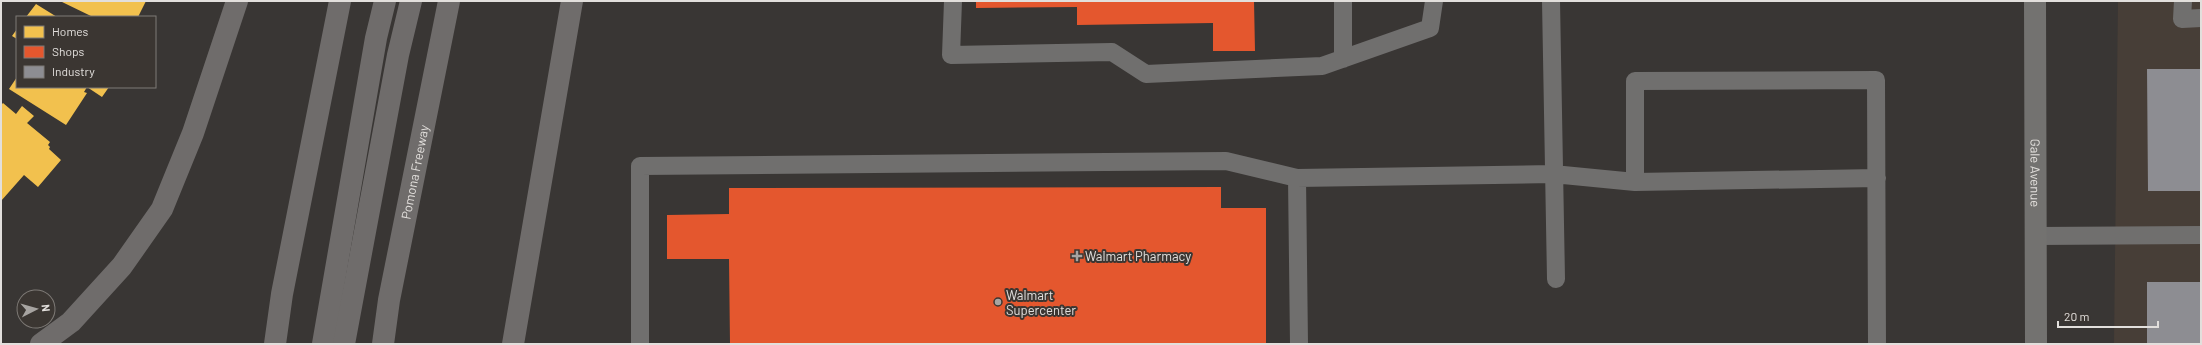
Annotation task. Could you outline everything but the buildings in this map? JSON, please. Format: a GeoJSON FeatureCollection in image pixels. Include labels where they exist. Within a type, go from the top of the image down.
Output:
{"type":"FeatureCollection","features":[{"type":"Feature","properties":{"kind":"highway"},"geometry":{"type":"LineString","coordinates":[[41,344],[71,322],[122,266],[162,209],[193,133],[237,1]]}},
{"type":"Feature","properties":{"kind":"highway"},"geometry":{"type":"LineString","coordinates":[[275,344],[282,294],[340,1]]}},
{"type":"Feature","properties":{"kind":"highway"},"geometry":{"type":"LineString","coordinates":[[323,344],[376,38],[385,1]]}},
{"type":"Feature","properties":{"kind":"highway"},"geometry":{"type":"LineString","coordinates":[[344,344],[398,55],[411,1]]}},
{"type":"Feature","properties":{"kind":"highway","name":"Pomona Freeway"},"geometry":{"type":"LineString","coordinates":[[383,344],[389,300],[449,1]]}},
{"type":"Feature","properties":{"kind":"highway"},"geometry":{"type":"LineString","coordinates":[[513,344],[572,1]]}},
{"type":"Feature","properties":{"kind":"main road","name":"Gale Avenue"},"geometry":{"type":"LineString","coordinates":[[2035,1],[2036,344]]}},
{"type":"Feature","properties":{"kind":"lane"},"geometry":{"type":"LineString","coordinates":[[953,1],[951,56],[1112,52],[1146,74],[1322,66],[1430,28],[1434,1]]}},
{"type":"Feature","properties":{"kind":"lane"},"geometry":{"type":"LineString","coordinates":[[1343,1],[1343,59]]}},
{"type":"Feature","properties":{"kind":"lane"},"geometry":{"type":"LineString","coordinates":[[1551,1],[1556,279]]}},
{"type":"Feature","properties":{"kind":"lane"},"geometry":{"type":"LineString","coordinates":[[2182,1],[2182,19],[2201,18]]}},
{"type":"Feature","properties":{"kind":"lane"},"geometry":{"type":"LineString","coordinates":[[1635,182],[1635,81],[1876,80],[1877,344]]}},
{"type":"Feature","properties":{"kind":"lane"},"geometry":{"type":"LineString","coordinates":[[640,344],[640,166],[1226,161],[1296,178],[1553,174],[1635,182],[1876,178]]}},
{"type":"Feature","properties":{"kind":"lane"},"geometry":{"type":"LineString","coordinates":[[1296,178],[1299,344]]}},
{"type":"Feature","properties":{"kind":"lane"},"geometry":{"type":"LineString","coordinates":[[2036,236],[2201,235]]}},
{"type":"Feature","properties":{"kind":"shaded area"},"geometry":{"type":"Polygon","coordinates":[[[2118,1],[2201,1],[2201,344],[2114,344],[2118,1]]]}},
{"type":"Feature","properties":{"kind":"place","name":"Walmart Pharmacy"},"geometry":{"type":"Point","coordinates":[1077,256]}},
{"type":"Feature","properties":{"kind":"place","name":"Walmart Supercenter"},"geometry":{"type":"Point","coordinates":[998,302]}}]}
